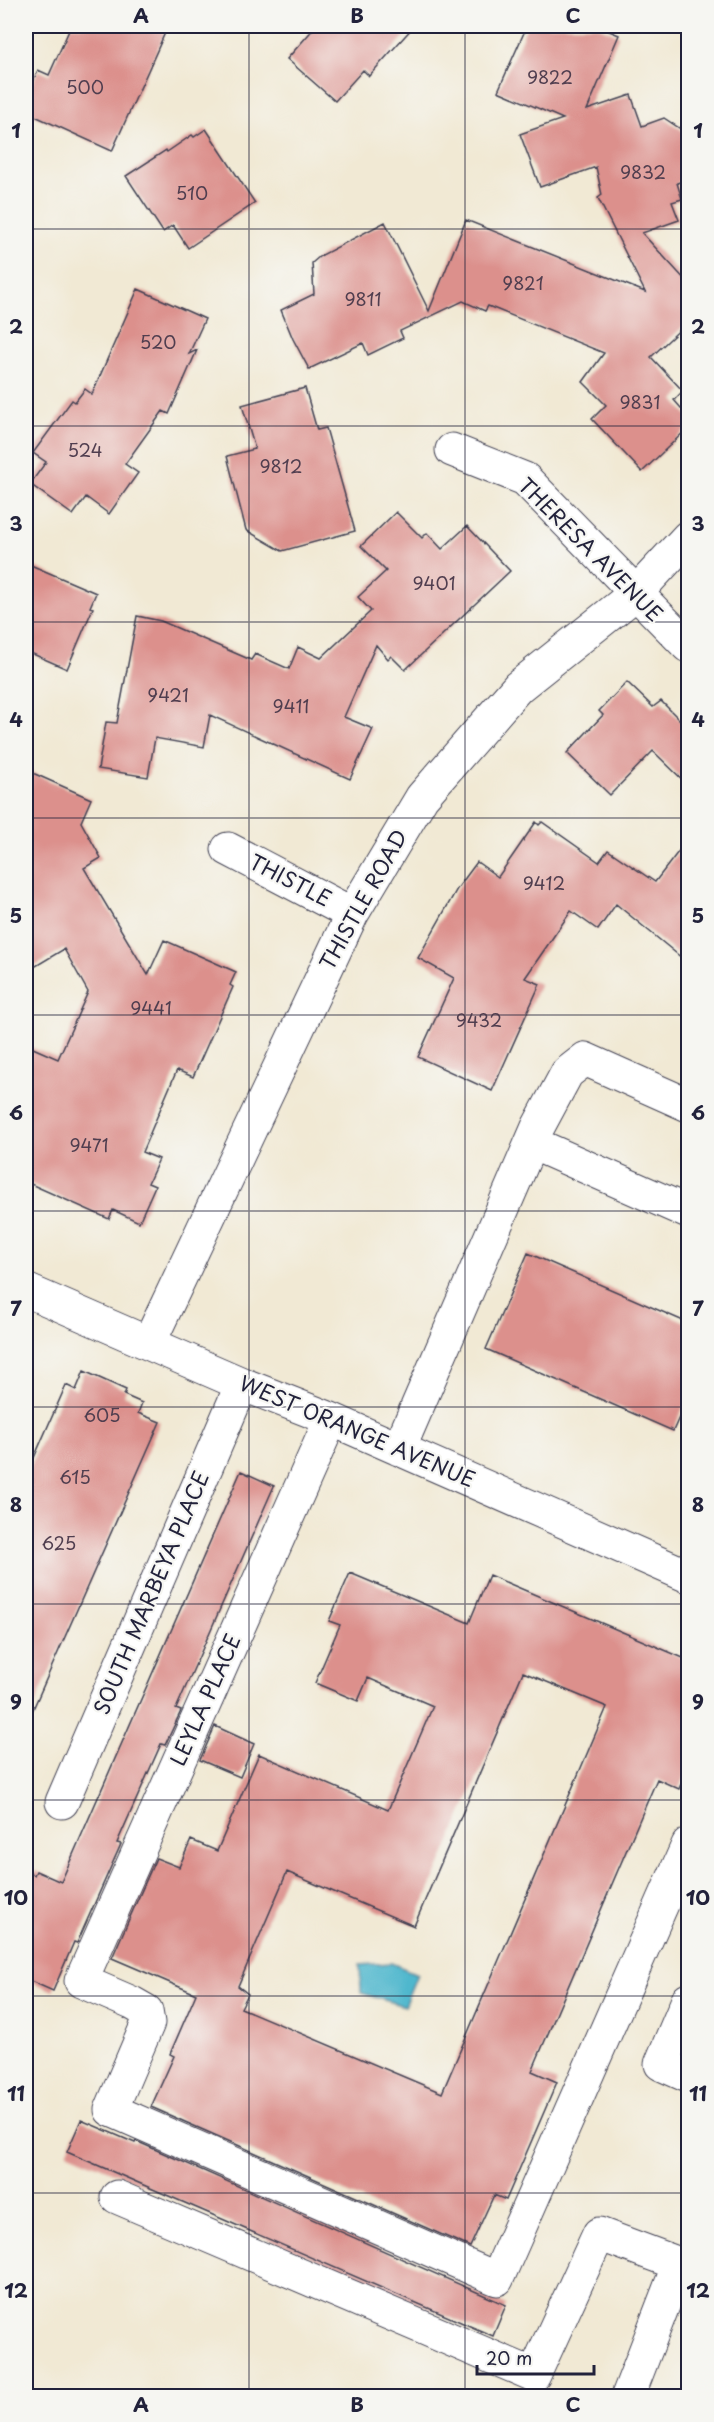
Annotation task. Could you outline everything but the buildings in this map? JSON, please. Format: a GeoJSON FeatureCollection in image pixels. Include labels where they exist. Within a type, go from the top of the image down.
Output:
{"type":"FeatureCollection","features":[{"type":"Feature","properties":{"kind":"street","name":"THERESA AVENUE"},"geometry":{"type":"LineString","coordinates":[[452,450],[525,479],[688,646]]}},
{"type":"Feature","properties":{"kind":"street","name":"THISTLE ROAD"},"geometry":{"type":"LineString","coordinates":[[149,1343],[352,914],[422,796],[518,687],[635,594],[688,537]]}},
{"type":"Feature","properties":{"kind":"street","name":"THISTLE"},"geometry":{"type":"LineString","coordinates":[[228,849],[352,914]]}},
{"type":"Feature","properties":{"kind":"street"},"geometry":{"type":"LineString","coordinates":[[399,1449],[532,1143],[567,1073],[585,1059],[688,1105]]}},
{"type":"Feature","properties":{"kind":"street"},"geometry":{"type":"LineString","coordinates":[[532,1143],[688,1212]]}},
{"type":"Feature","properties":{"kind":"street","name":"WEST ORANGE AVENUE"},"geometry":{"type":"LineString","coordinates":[[26,1290],[242,1384],[331,1419],[688,1576]]}},
{"type":"Feature","properties":{"kind":"street","name":"SOUTH MARBEYA PLACE"},"geometry":{"type":"LineString","coordinates":[[62,1802],[242,1384]]}},
{"type":"Feature","properties":{"kind":"street","name":"LEYLA PLACE"},"geometry":{"type":"LineString","coordinates":[[331,1419],[81,1981],[132,2002],[146,2011],[148,2023],[111,2110],[497,2279],[688,1845]]}},
{"type":"Feature","properties":{"kind":"street"},"geometry":{"type":"LineString","coordinates":[[688,2000],[662,2064],[688,2076]]}},
{"type":"Feature","properties":{"kind":"street"},"geometry":{"type":"LineString","coordinates":[[117,2197],[534,2375],[598,2235],[679,2264],[628,2397]]}},
{"type":"Feature","properties":{"kind":"water"},"geometry":{"type":"Polygon","coordinates":[[[391,1963],[417,1974],[404,2006],[361,1993],[360,1965],[391,1963]]]}}]}
